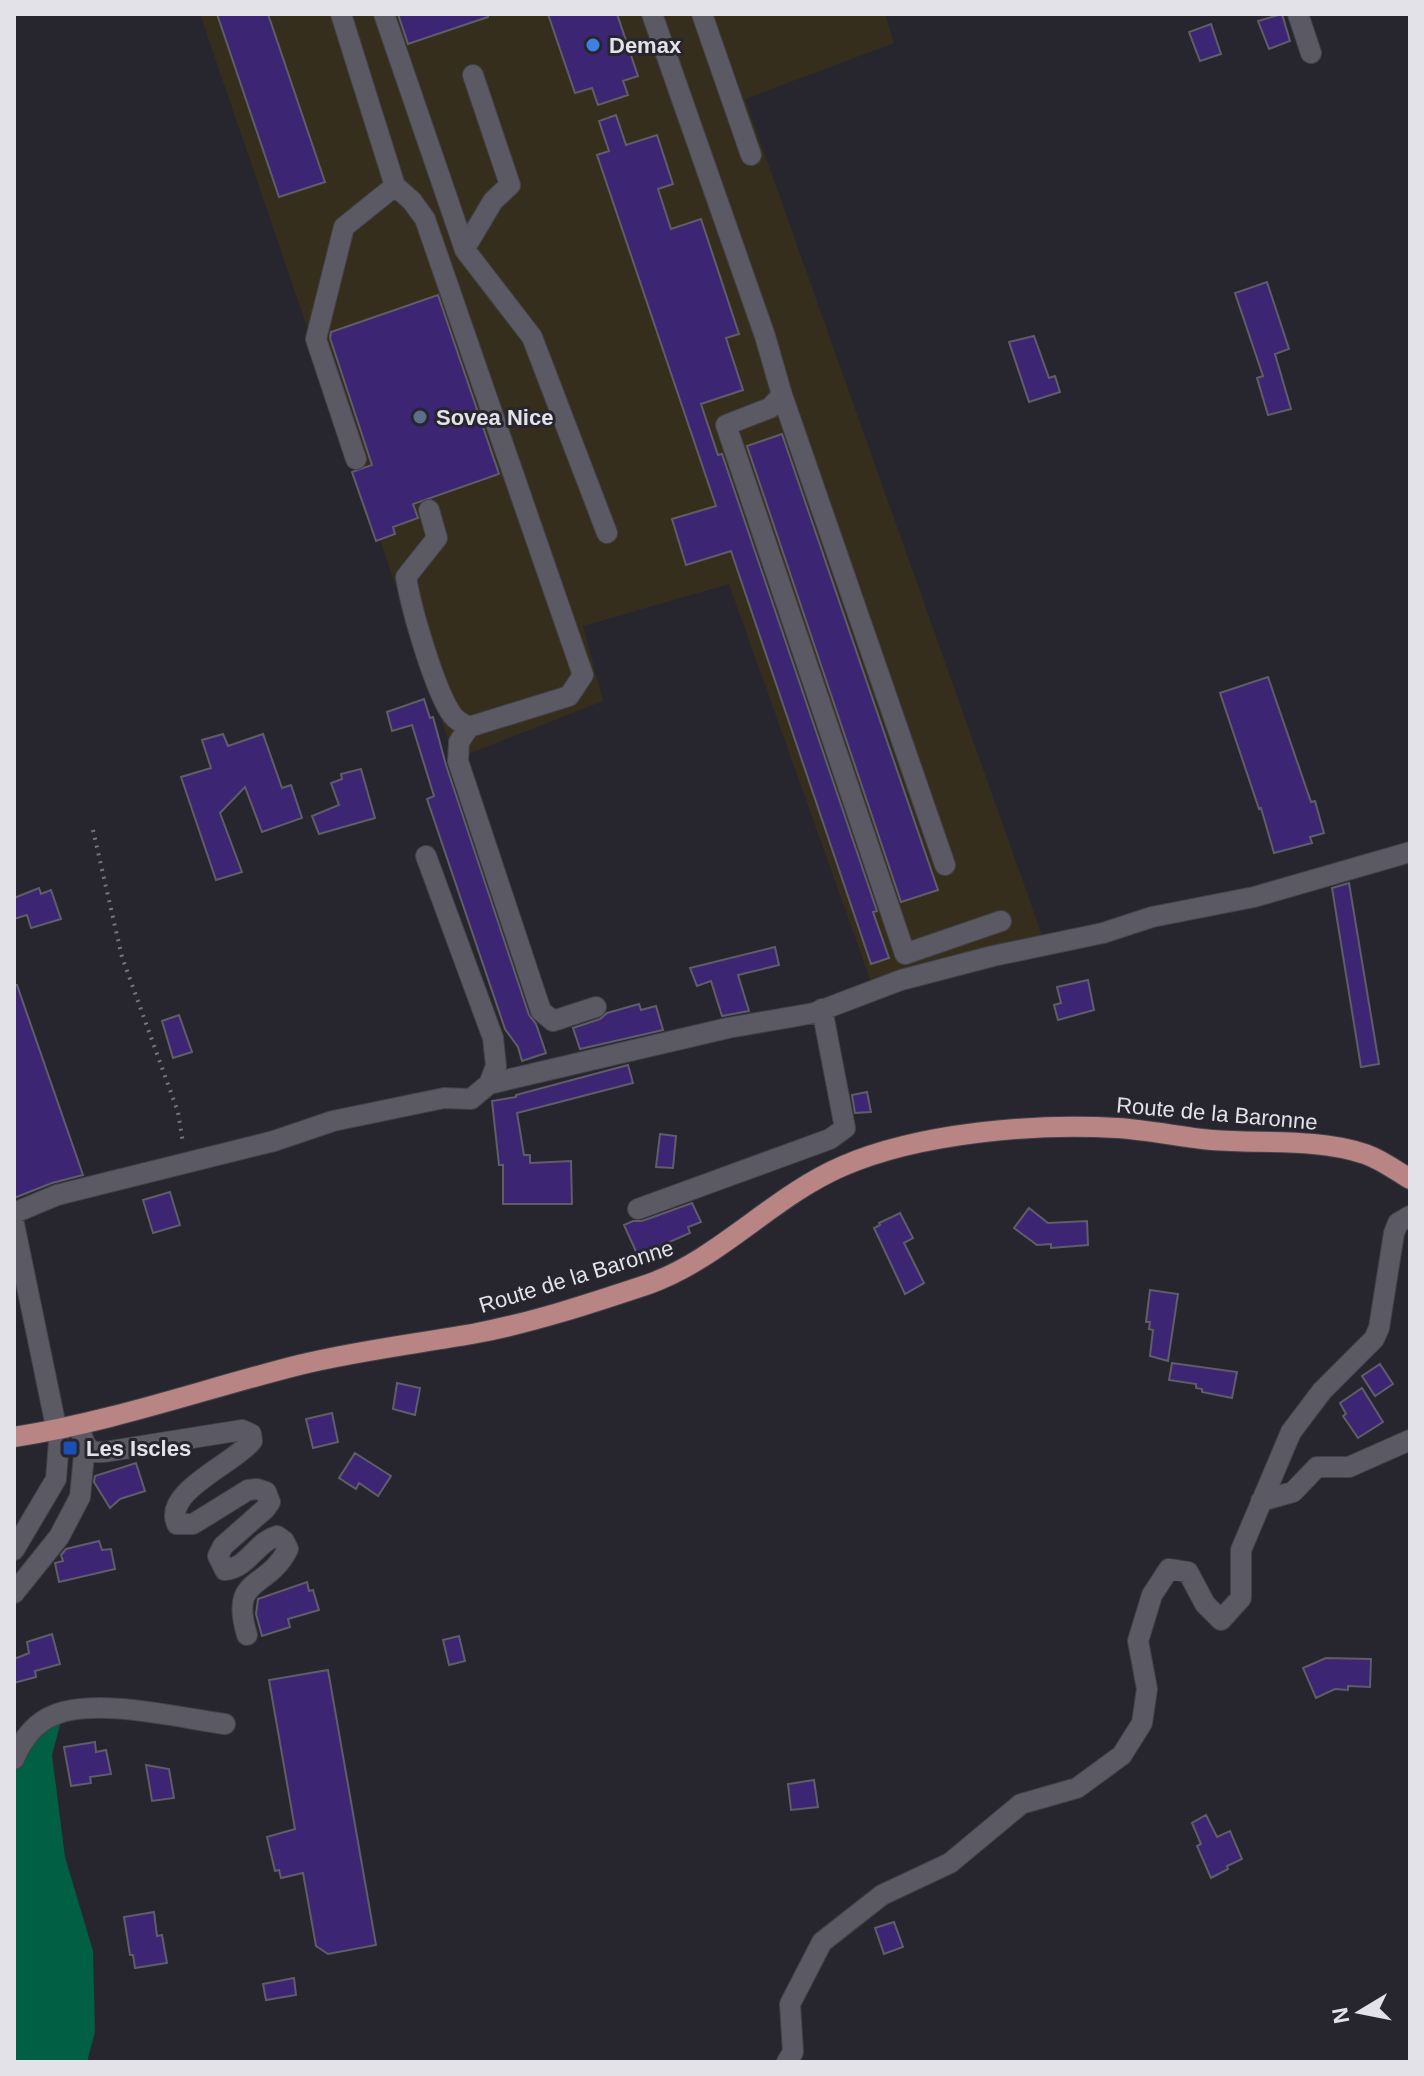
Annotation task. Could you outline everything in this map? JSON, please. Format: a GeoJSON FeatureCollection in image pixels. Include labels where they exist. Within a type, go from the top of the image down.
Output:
{"type":"FeatureCollection","features":[{"type":"Feature","properties":{"kind":"main road","name":"Route de la Baronne"},"geometry":{"type":"LineString","coordinates":[[14,1437],[56,1430],[82,1435],[356,1352],[527,1321],[651,1283],[692,1265],[808,1183],[845,1165],[952,1137],[1016,1130],[1105,1128],[1213,1140],[1336,1147],[1384,1162],[1410,1179]]}},
{"type":"Feature","properties":{"kind":"street"},"geometry":{"type":"LineString","coordinates":[[341,14],[395,186],[412,201],[425,219],[583,675],[569,696],[469,727],[459,742],[458,761],[541,1011],[553,1021],[596,1007]]}},
{"type":"Feature","properties":{"kind":"street"},"geometry":{"type":"LineString","coordinates":[[384,14],[465,248],[532,337],[607,533]]}},
{"type":"Feature","properties":{"kind":"street"},"geometry":{"type":"LineString","coordinates":[[652,14],[945,865]]}},
{"type":"Feature","properties":{"kind":"street"},"geometry":{"type":"LineString","coordinates":[[702,14],[751,155]]}},
{"type":"Feature","properties":{"kind":"street"},"geometry":{"type":"LineString","coordinates":[[1298,14],[1311,53]]}},
{"type":"Feature","properties":{"kind":"street"},"geometry":{"type":"LineString","coordinates":[[465,248],[493,201],[510,185],[473,75]]}},
{"type":"Feature","properties":{"kind":"street"},"geometry":{"type":"LineString","coordinates":[[356,459],[316,339],[344,227],[395,186]]}},
{"type":"Feature","properties":{"kind":"street"},"geometry":{"type":"LineString","coordinates":[[782,395],[770,408],[726,425],[905,954],[1001,921]]}},
{"type":"Feature","properties":{"kind":"street"},"geometry":{"type":"LineString","coordinates":[[429,510],[437,538],[406,577],[410,600],[442,696],[454,718],[469,727]]}},
{"type":"Feature","properties":{"kind":"street"},"geometry":{"type":"LineString","coordinates":[[14,1213],[57,1195],[274,1141],[333,1121],[444,1098],[471,1099],[489,1084],[822,1009],[901,980],[993,956],[1103,933],[1152,917],[1254,897],[1410,852]]}},
{"type":"Feature","properties":{"kind":"street"},"geometry":{"type":"LineString","coordinates":[[426,856],[493,1038],[496,1066],[489,1084]]}},
{"type":"Feature","properties":{"kind":"street"},"geometry":{"type":"LineString","coordinates":[[638,1209],[830,1139],[845,1128],[822,1009]]}},
{"type":"Feature","properties":{"kind":"street"},"geometry":{"type":"LineString","coordinates":[[787,2062],[793,2052],[790,2004],[822,1942],[882,1895],[950,1863],[1021,1804],[1077,1788],[1122,1755],[1142,1723],[1147,1689],[1138,1641],[1152,1595],[1169,1569],[1188,1572],[1205,1604],[1221,1620],[1241,1598],[1241,1550],[1291,1432],[1322,1391],[1374,1339],[1379,1328],[1394,1233],[1398,1223],[1410,1216]]}},
{"type":"Feature","properties":{"kind":"street"},"geometry":{"type":"LineString","coordinates":[[14,1224],[59,1441],[56,1479],[14,1550]]}},
{"type":"Feature","properties":{"kind":"street"},"geometry":{"type":"LineString","coordinates":[[82,1435],[92,1452],[104,1452],[242,1430],[251,1434],[252,1441],[246,1449],[180,1498],[174,1517],[177,1524],[193,1524],[248,1490],[266,1492],[270,1502],[265,1509],[223,1546],[218,1556],[225,1570],[234,1570],[269,1538],[277,1536],[288,1549],[283,1559],[241,1600],[241,1616],[247,1635]]}},
{"type":"Feature","properties":{"kind":"street"},"geometry":{"type":"LineString","coordinates":[[14,1593],[59,1537],[80,1497],[82,1435]]}},
{"type":"Feature","properties":{"kind":"street"},"geometry":{"type":"LineString","coordinates":[[1261,1501],[1293,1492],[1317,1467],[1349,1467],[1410,1440]]}},
{"type":"Feature","properties":{"kind":"street"},"geometry":{"type":"LineString","coordinates":[[14,1759],[34,1727],[54,1715],[80,1708],[111,1708],[225,1724]]}},
{"type":"Feature","properties":{"kind":"path"},"geometry":{"type":"LineString","coordinates":[[93,830],[122,957],[178,1112],[186,1161]]}},
{"type":"Feature","properties":{"kind":"shaded area"},"geometry":{"type":"Polygon","coordinates":[[[200,14],[885,14],[894,43],[745,99],[1043,938],[873,987],[729,584],[583,626],[603,701],[455,759],[200,14]]]}},
{"type":"Feature","properties":{"kind":"green space"},"geometry":{"type":"Polygon","coordinates":[[[62,1717],[52,1755],[65,1857],[93,1951],[95,2032],[87,2062],[14,2062],[14,1762],[26,1739],[62,1717]]]}},
{"type":"Feature","properties":{"kind":"building"},"geometry":{"type":"Polygon","coordinates":[[[217,14],[268,14],[325,182],[279,197],[217,14]]]}},
{"type":"Feature","properties":{"kind":"building"},"geometry":{"type":"Polygon","coordinates":[[[398,14],[488,14],[488,17],[408,44],[398,14]]]}},
{"type":"Feature","properties":{"kind":"building","name":"Demax"},"geometry":{"type":"Polygon","coordinates":[[[548,14],[617,14],[638,76],[623,81],[628,95],[598,105],[592,88],[575,93],[548,14]]]}},
{"type":"Feature","properties":{"kind":"building"},"geometry":{"type":"Polygon","coordinates":[[[1282,14],[1290,41],[1269,49],[1258,21],[1282,14]]]}},
{"type":"Feature","properties":{"kind":"building"},"geometry":{"type":"Polygon","coordinates":[[[1211,24],[1221,54],[1200,61],[1189,32],[1211,24]]]}},
{"type":"Feature","properties":{"kind":"building"},"geometry":{"type":"Polygon","coordinates":[[[616,115],[626,145],[657,135],[673,184],[658,189],[671,229],[701,219],[739,334],[726,338],[743,390],[701,404],[718,455],[722,454],[877,911],[873,912],[889,958],[871,964],[731,551],[686,565],[672,519],[716,506],[597,155],[609,151],[599,121],[616,115]]]}},
{"type":"Feature","properties":{"kind":"building"},"geometry":{"type":"Polygon","coordinates":[[[1267,282],[1289,349],[1275,354],[1291,409],[1268,415],[1257,378],[1263,376],[1235,293],[1267,282]]]}},
{"type":"Feature","properties":{"kind":"building"},"geometry":{"type":"Polygon","coordinates":[[[438,295],[499,474],[413,504],[418,518],[393,527],[395,534],[376,541],[352,472],[372,465],[330,338],[331,332],[438,295]]]}},
{"type":"Feature","properties":{"kind":"building"},"geometry":{"type":"Polygon","coordinates":[[[1034,336],[1049,378],[1055,376],[1060,392],[1029,402],[1009,342],[1034,336]]]}},
{"type":"Feature","properties":{"kind":"building"},"geometry":{"type":"Polygon","coordinates":[[[782,434],[938,890],[901,902],[747,446],[782,434]]]}},
{"type":"Feature","properties":{"kind":"building"},"geometry":{"type":"Polygon","coordinates":[[[1268,677],[1324,833],[1310,837],[1312,843],[1274,853],[1220,693],[1268,677]]]}},
{"type":"Feature","properties":{"kind":"building"},"geometry":{"type":"Polygon","coordinates":[[[424,699],[430,718],[433,717],[529,1015],[536,1024],[546,1053],[522,1061],[518,1047],[505,1029],[427,799],[434,796],[412,725],[392,731],[387,712],[424,699]]]}},
{"type":"Feature","properties":{"kind":"building"},"geometry":{"type":"Polygon","coordinates":[[[223,734],[228,746],[263,734],[282,788],[291,785],[302,818],[262,832],[245,787],[220,813],[242,872],[216,880],[181,777],[211,768],[202,740],[223,734]]]}},
{"type":"Feature","properties":{"kind":"building"},"geometry":{"type":"Polygon","coordinates":[[[361,769],[375,818],[319,834],[312,816],[339,805],[331,783],[342,779],[341,774],[361,769]]]}},
{"type":"Feature","properties":{"kind":"building"},"geometry":{"type":"Polygon","coordinates":[[[1349,883],[1379,1064],[1361,1067],[1332,888],[1349,883]]]}},
{"type":"Feature","properties":{"kind":"building"},"geometry":{"type":"Polygon","coordinates":[[[39,888],[41,894],[51,890],[61,919],[31,928],[27,915],[14,919],[14,898],[39,888]]]}},
{"type":"Feature","properties":{"kind":"building"},"geometry":{"type":"Polygon","coordinates":[[[775,947],[779,965],[738,975],[749,1011],[722,1016],[711,981],[697,986],[690,968],[775,947]]]}},
{"type":"Feature","properties":{"kind":"building"},"geometry":{"type":"Polygon","coordinates":[[[1088,980],[1094,1010],[1058,1020],[1054,1005],[1061,1003],[1057,987],[1088,980]]]}},
{"type":"Feature","properties":{"kind":"building"},"geometry":{"type":"Polygon","coordinates":[[[14,985],[17,985],[83,1175],[14,1198],[14,985]]]}},
{"type":"Feature","properties":{"kind":"building"},"geometry":{"type":"Polygon","coordinates":[[[639,1004],[641,1010],[656,1006],[663,1030],[580,1049],[573,1028],[600,1019],[607,1013],[639,1004]]]}},
{"type":"Feature","properties":{"kind":"building"},"geometry":{"type":"Polygon","coordinates":[[[179,1015],[192,1052],[173,1058],[162,1021],[179,1015]]]}},
{"type":"Feature","properties":{"kind":"building"},"geometry":{"type":"Polygon","coordinates":[[[628,1065],[633,1083],[517,1113],[524,1155],[530,1155],[530,1163],[571,1161],[572,1204],[503,1204],[503,1165],[499,1165],[492,1101],[628,1065]]]}},
{"type":"Feature","properties":{"kind":"building"},"geometry":{"type":"Polygon","coordinates":[[[867,1092],[871,1112],[855,1113],[852,1095],[867,1092]]]}},
{"type":"Feature","properties":{"kind":"building"},"geometry":{"type":"Polygon","coordinates":[[[660,1134],[676,1136],[673,1168],[656,1167],[660,1134]]]}},
{"type":"Feature","properties":{"kind":"building"},"geometry":{"type":"Polygon","coordinates":[[[170,1192],[180,1225],[153,1233],[143,1200],[170,1192]]]}},
{"type":"Feature","properties":{"kind":"building"},"geometry":{"type":"Polygon","coordinates":[[[692,1203],[701,1222],[688,1227],[690,1233],[638,1256],[624,1225],[692,1203]]]}},
{"type":"Feature","properties":{"kind":"building"},"geometry":{"type":"Polygon","coordinates":[[[1029,1208],[1048,1223],[1087,1221],[1088,1245],[1051,1248],[1051,1244],[1037,1245],[1014,1228],[1029,1208]]]}},
{"type":"Feature","properties":{"kind":"building"},"geometry":{"type":"Polygon","coordinates":[[[900,1213],[913,1238],[904,1243],[924,1283],[905,1294],[874,1228],[900,1213]]]}},
{"type":"Feature","properties":{"kind":"building"},"geometry":{"type":"Polygon","coordinates":[[[1150,1290],[1178,1294],[1168,1361],[1150,1356],[1153,1330],[1149,1329],[1150,1322],[1146,1322],[1150,1290]]]}},
{"type":"Feature","properties":{"kind":"building"},"geometry":{"type":"Polygon","coordinates":[[[1172,1363],[1237,1372],[1232,1398],[1202,1392],[1196,1384],[1169,1380],[1172,1363]]]}},
{"type":"Feature","properties":{"kind":"building"},"geometry":{"type":"Polygon","coordinates":[[[1380,1364],[1393,1384],[1375,1396],[1362,1376],[1380,1364]]]}},
{"type":"Feature","properties":{"kind":"building"},"geometry":{"type":"Polygon","coordinates":[[[397,1383],[420,1388],[415,1415],[393,1409],[397,1383]]]}},
{"type":"Feature","properties":{"kind":"building"},"geometry":{"type":"Polygon","coordinates":[[[1362,1388],[1383,1422],[1358,1438],[1343,1416],[1346,1414],[1340,1403],[1362,1388]]]}},
{"type":"Feature","properties":{"kind":"building"},"geometry":{"type":"Polygon","coordinates":[[[332,1413],[338,1442],[313,1448],[306,1419],[332,1413]]]}},
{"type":"Feature","properties":{"kind":"building"},"geometry":{"type":"Polygon","coordinates":[[[355,1453],[391,1476],[378,1496],[359,1483],[356,1489],[339,1478],[355,1453]]]}},
{"type":"Feature","properties":{"kind":"building"},"geometry":{"type":"Polygon","coordinates":[[[136,1463],[145,1491],[120,1499],[110,1508],[94,1482],[95,1476],[136,1463]]]}},
{"type":"Feature","properties":{"kind":"building"},"geometry":{"type":"Polygon","coordinates":[[[99,1541],[102,1550],[111,1549],[115,1569],[59,1582],[55,1563],[63,1561],[61,1555],[66,1549],[99,1541]]]}},
{"type":"Feature","properties":{"kind":"building"},"geometry":{"type":"Polygon","coordinates":[[[307,1582],[319,1610],[288,1619],[290,1627],[262,1636],[256,1614],[258,1599],[307,1582]]]}},
{"type":"Feature","properties":{"kind":"building"},"geometry":{"type":"Polygon","coordinates":[[[52,1634],[60,1664],[35,1671],[36,1677],[14,1683],[14,1659],[29,1653],[27,1642],[52,1634]]]}},
{"type":"Feature","properties":{"kind":"building"},"geometry":{"type":"Polygon","coordinates":[[[459,1636],[465,1661],[449,1665],[443,1640],[459,1636]]]}},
{"type":"Feature","properties":{"kind":"building"},"geometry":{"type":"Polygon","coordinates":[[[1326,1658],[1371,1659],[1370,1687],[1348,1686],[1348,1690],[1335,1689],[1316,1698],[1303,1668],[1326,1658]]]}},
{"type":"Feature","properties":{"kind":"building"},"geometry":{"type":"Polygon","coordinates":[[[328,1670],[376,1945],[328,1954],[316,1946],[303,1873],[281,1878],[279,1870],[275,1871],[267,1837],[295,1829],[269,1680],[328,1670]]]}},
{"type":"Feature","properties":{"kind":"building"},"geometry":{"type":"Polygon","coordinates":[[[95,1742],[96,1752],[106,1750],[111,1774],[90,1777],[91,1783],[71,1786],[64,1747],[95,1742]]]}},
{"type":"Feature","properties":{"kind":"building"},"geometry":{"type":"Polygon","coordinates":[[[146,1765],[169,1769],[174,1798],[152,1801],[146,1765]]]}},
{"type":"Feature","properties":{"kind":"building"},"geometry":{"type":"Polygon","coordinates":[[[814,1780],[818,1807],[791,1810],[788,1784],[814,1780]]]}},
{"type":"Feature","properties":{"kind":"building"},"geometry":{"type":"Polygon","coordinates":[[[1206,1815],[1217,1837],[1230,1831],[1242,1859],[1211,1878],[1197,1846],[1201,1844],[1192,1823],[1206,1815]]]}},
{"type":"Feature","properties":{"kind":"building"},"geometry":{"type":"Polygon","coordinates":[[[154,1912],[157,1936],[162,1935],[167,1963],[135,1968],[124,1917],[154,1912]]]}},
{"type":"Feature","properties":{"kind":"building"},"geometry":{"type":"Polygon","coordinates":[[[894,1922],[903,1947],[884,1954],[875,1928],[894,1922]]]}},
{"type":"Feature","properties":{"kind":"building"},"geometry":{"type":"Polygon","coordinates":[[[294,1978],[296,1995],[266,2000],[263,1984],[294,1978]]]}},
{"type":"Feature","properties":{"kind":"place","name":"Demax"},"geometry":{"type":"Point","coordinates":[593,45]}},
{"type":"Feature","properties":{"kind":"place","name":"Sovea Nice"},"geometry":{"type":"Point","coordinates":[420,417]}},
{"type":"Feature","properties":{"kind":"place","name":"Les Iscles"},"geometry":{"type":"Point","coordinates":[70,1448]}}]}
